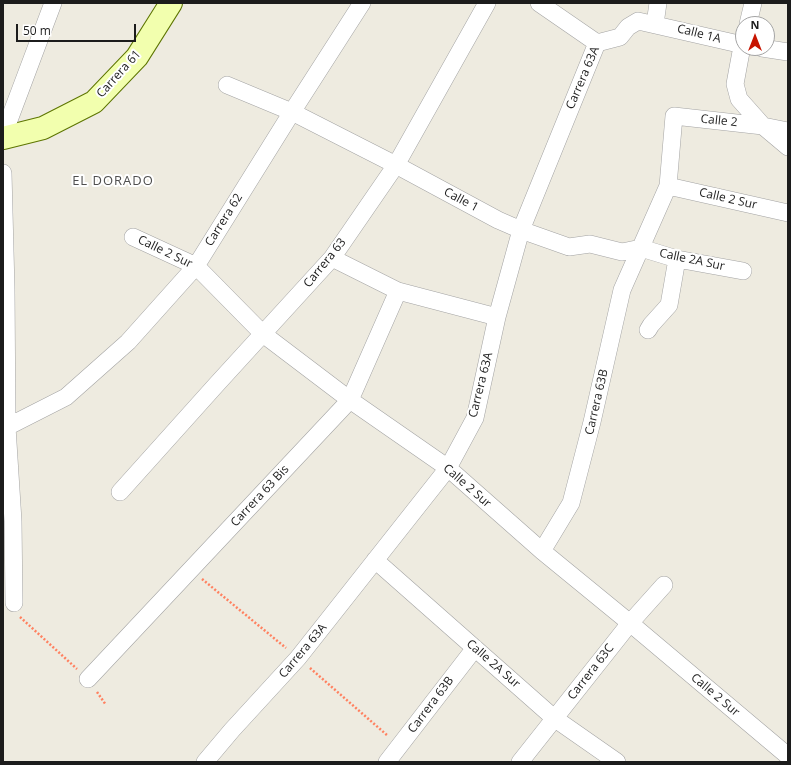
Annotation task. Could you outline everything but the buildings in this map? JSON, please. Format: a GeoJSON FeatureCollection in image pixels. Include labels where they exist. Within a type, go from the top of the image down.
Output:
{"type":"FeatureCollection","features":[{"type":"Feature","properties":{"kind":"street"},"geometry":{"type":"LineString","coordinates":[[3,137],[53,3]]}},
{"type":"Feature","properties":{"kind":"street","name":"Carrera 61"},"geometry":{"type":"LineString","coordinates":[[3,137],[43,128],[94,102],[137,57],[171,3]]}},
{"type":"Feature","properties":{"kind":"street","name":"Carrera 62"},"geometry":{"type":"LineString","coordinates":[[5,427],[66,397],[128,342],[196,266],[362,3]]}},
{"type":"Feature","properties":{"kind":"street","name":"Carrera 63"},"geometry":{"type":"LineString","coordinates":[[120,492],[332,258],[396,165],[487,3]]}},
{"type":"Feature","properties":{"kind":"street"},"geometry":{"type":"LineString","coordinates":[[539,3],[597,43]]}},
{"type":"Feature","properties":{"kind":"street"},"geometry":{"type":"LineString","coordinates":[[654,24],[658,3]]}},
{"type":"Feature","properties":{"kind":"street"},"geometry":{"type":"LineString","coordinates":[[750,16],[753,3]]}},
{"type":"Feature","properties":{"kind":"street","name":"Carrera 63A"},"geometry":{"type":"LineString","coordinates":[[205,762],[232,730],[298,658],[448,468],[475,418],[498,317],[521,230],[597,43],[620,37],[628,27],[638,21],[654,24]]}},
{"type":"Feature","properties":{"kind":"street","name":"Calle 1A"},"geometry":{"type":"LineString","coordinates":[[654,24],[735,42]]}},
{"type":"Feature","properties":{"kind":"street"},"geometry":{"type":"LineString","coordinates":[[775,50],[788,52]]}},
{"type":"Feature","properties":{"kind":"street"},"geometry":{"type":"LineString","coordinates":[[741,56],[735,84],[739,99],[763,126],[788,147]]}},
{"type":"Feature","properties":{"kind":"street","name":"Calle 1"},"geometry":{"type":"LineString","coordinates":[[227,85],[292,112],[396,165],[498,220],[521,230],[569,247],[590,244],[622,252],[641,248]]}},
{"type":"Feature","properties":{"kind":"street","name":"Calle 2"},"geometry":{"type":"LineString","coordinates":[[674,116],[763,126]]}},
{"type":"Feature","properties":{"kind":"street","name":"Carrera 63B"},"geometry":{"type":"LineString","coordinates":[[542,551],[571,503],[592,422],[622,290],[668,186],[674,116]]}},
{"type":"Feature","properties":{"kind":"street"},"geometry":{"type":"LineString","coordinates":[[763,126],[788,131]]}},
{"type":"Feature","properties":{"kind":"street"},"geometry":{"type":"LineString","coordinates":[[3,173],[6,289],[5,427],[13,522],[14,603]]}},
{"type":"Feature","properties":{"kind":"street","name":"Calle 2 Sur"},"geometry":{"type":"LineString","coordinates":[[668,186],[788,213]]}},
{"type":"Feature","properties":{"kind":"street","name":"Calle 2 Sur"},"geometry":{"type":"LineString","coordinates":[[133,237],[196,266],[263,334],[350,400],[448,468],[542,551],[788,756]]}},
{"type":"Feature","properties":{"kind":"street","name":"Calle 2A Sur"},"geometry":{"type":"LineString","coordinates":[[641,248],[677,259],[743,271]]}},
{"type":"Feature","properties":{"kind":"street"},"geometry":{"type":"LineString","coordinates":[[332,258],[398,290],[498,317]]}},
{"type":"Feature","properties":{"kind":"street"},"geometry":{"type":"LineString","coordinates":[[648,330],[669,304],[677,259]]}},
{"type":"Feature","properties":{"kind":"street","name":"Carrera 63 Bis"},"geometry":{"type":"LineString","coordinates":[[88,679],[350,400],[398,290]]}},
{"type":"Feature","properties":{"kind":"street","name":"Calle 2A Sur"},"geometry":{"type":"LineString","coordinates":[[375,560],[554,718],[617,762]]}},
{"type":"Feature","properties":{"kind":"street","name":"Carrera 63C"},"geometry":{"type":"LineString","coordinates":[[520,762],[630,623],[664,585]]}},
{"type":"Feature","properties":{"kind":"street","name":"Carrera 63B"},"geometry":{"type":"LineString","coordinates":[[387,762],[475,648]]}},
{"type":"Feature","properties":{"kind":"path"},"geometry":{"type":"LineString","coordinates":[[14,603],[21,618],[88,679],[106,705]]}},
{"type":"Feature","properties":{"kind":"district","name":"EL DORADO"},"geometry":{"type":"Point","coordinates":[113,181]}}]}
